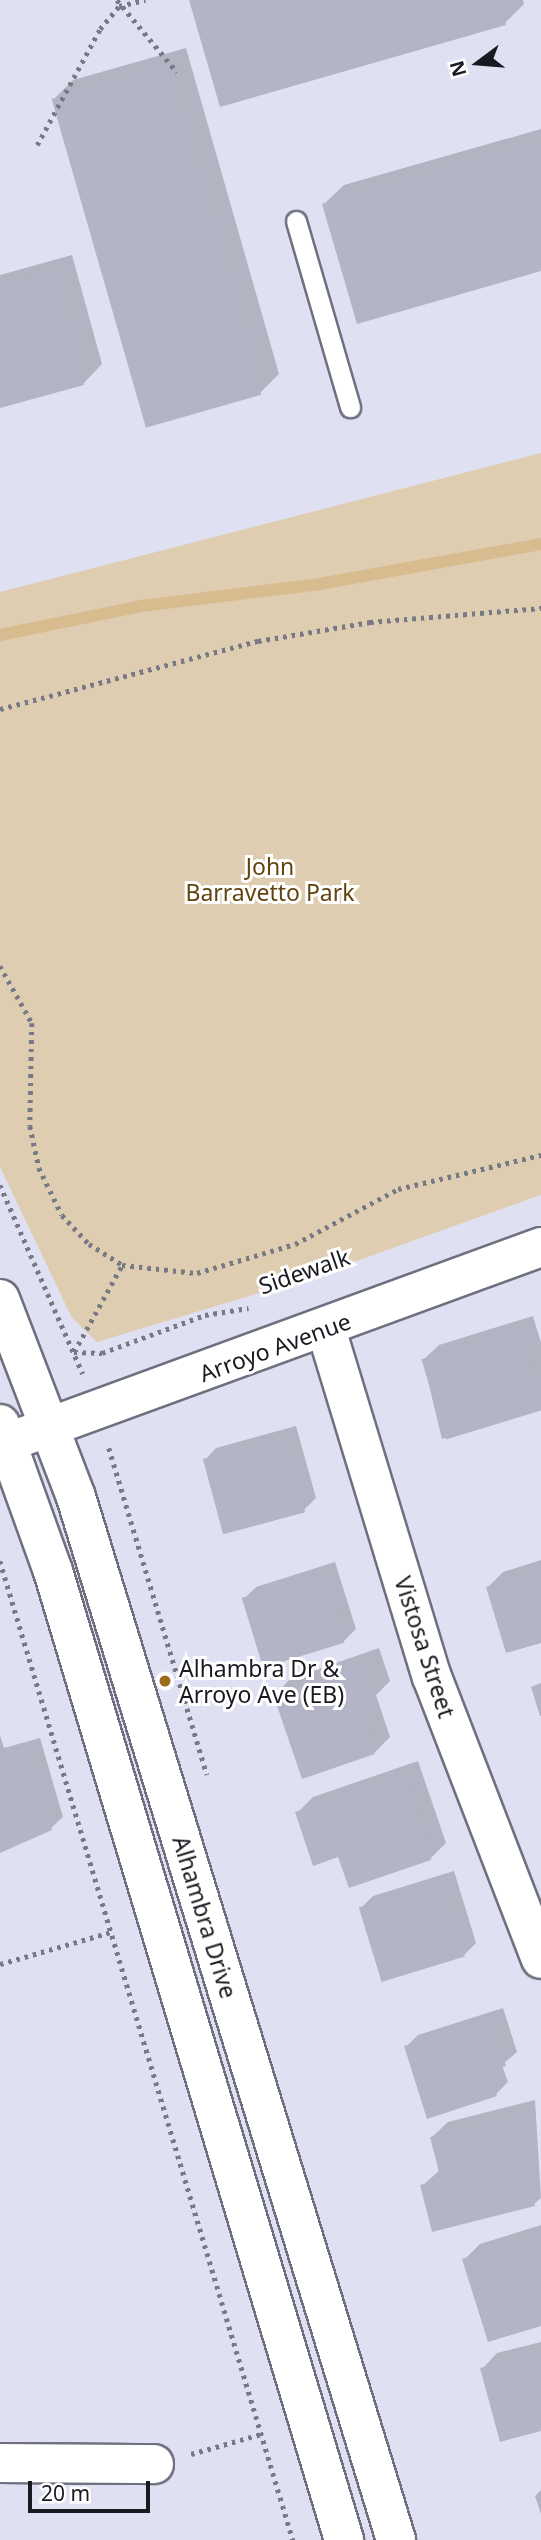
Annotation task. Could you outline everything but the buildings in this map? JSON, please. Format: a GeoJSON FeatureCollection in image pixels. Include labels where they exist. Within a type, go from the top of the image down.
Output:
{"type":"FeatureCollection","features":[{"type":"Feature","properties":{"kind":"main road","name":"Arroyo Avenue"},"geometry":{"type":"LineString","coordinates":[[2,1437],[51,1426],[326,1329],[541,1247]]}},
{"type":"Feature","properties":{"kind":"main road","name":"Alhambra Drive"},"geometry":{"type":"LineString","coordinates":[[0,1299],[51,1426],[396,2540]]}},
{"type":"Feature","properties":{"kind":"main road","name":"Vistosa Street"},"geometry":{"type":"LineString","coordinates":[[326,1329],[432,1677],[541,1959]]}},
{"type":"Feature","properties":{"kind":"main road","name":"Alhambra Drive"},"geometry":{"type":"LineString","coordinates":[[2,1437],[53,1571],[344,2540]]}},
{"type":"Feature","properties":{"kind":"main road"},"geometry":{"type":"LineString","coordinates":[[0,2463],[154,2464]]}},
{"type":"Feature","properties":{"kind":"lane"},"geometry":{"type":"LineString","coordinates":[[296,221],[350,407]]}},
{"type":"Feature","properties":{"kind":"path"},"geometry":{"type":"LineString","coordinates":[[37,145],[100,29],[118,3],[145,0]]}},
{"type":"Feature","properties":{"kind":"path"},"geometry":{"type":"LineString","coordinates":[[118,3],[177,72]]}},
{"type":"Feature","properties":{"kind":"path"},"geometry":{"type":"LineString","coordinates":[[0,709],[258,641],[370,622],[541,608]]}},
{"type":"Feature","properties":{"kind":"path"},"geometry":{"type":"LineString","coordinates":[[0,966],[32,1023],[30,1126],[39,1168],[62,1216],[89,1244],[122,1265],[197,1273],[295,1244],[398,1189],[541,1155]]}},
{"type":"Feature","properties":{"kind":"path"},"geometry":{"type":"LineString","coordinates":[[0,1185],[75,1352]]}},
{"type":"Feature","properties":{"kind":"path"},"geometry":{"type":"LineString","coordinates":[[75,1352],[122,1265]]}},
{"type":"Feature","properties":{"kind":"path","name":"Sidewalk"},"geometry":{"type":"LineString","coordinates":[[75,1352],[102,1353],[205,1315],[262,1304]]}},
{"type":"Feature","properties":{"kind":"path"},"geometry":{"type":"LineString","coordinates":[[0,1561],[293,2540]]}},
{"type":"Feature","properties":{"kind":"path"},"geometry":{"type":"LineString","coordinates":[[0,1964],[111,1932]]}},
{"type":"Feature","properties":{"kind":"path"},"geometry":{"type":"LineString","coordinates":[[154,2464],[261,2434]]}},
{"type":"Feature","properties":{"kind":"green space","name":"John Barravetto Park"},"geometry":{"type":"Polygon","coordinates":[[[541,453],[541,1195],[309,1278],[97,1342],[72,1318],[0,1167],[0,592],[541,453]]]}},
{"type":"Feature","properties":{"kind":"waterway"},"geometry":{"type":"LineString","coordinates":[[0,635],[141,606],[319,584],[541,544]]}},
{"type":"Feature","properties":{"kind":"place","name":"Alhambra Dr & Arroyo Ave (EB)"},"geometry":{"type":"Point","coordinates":[165,1681]}}]}
